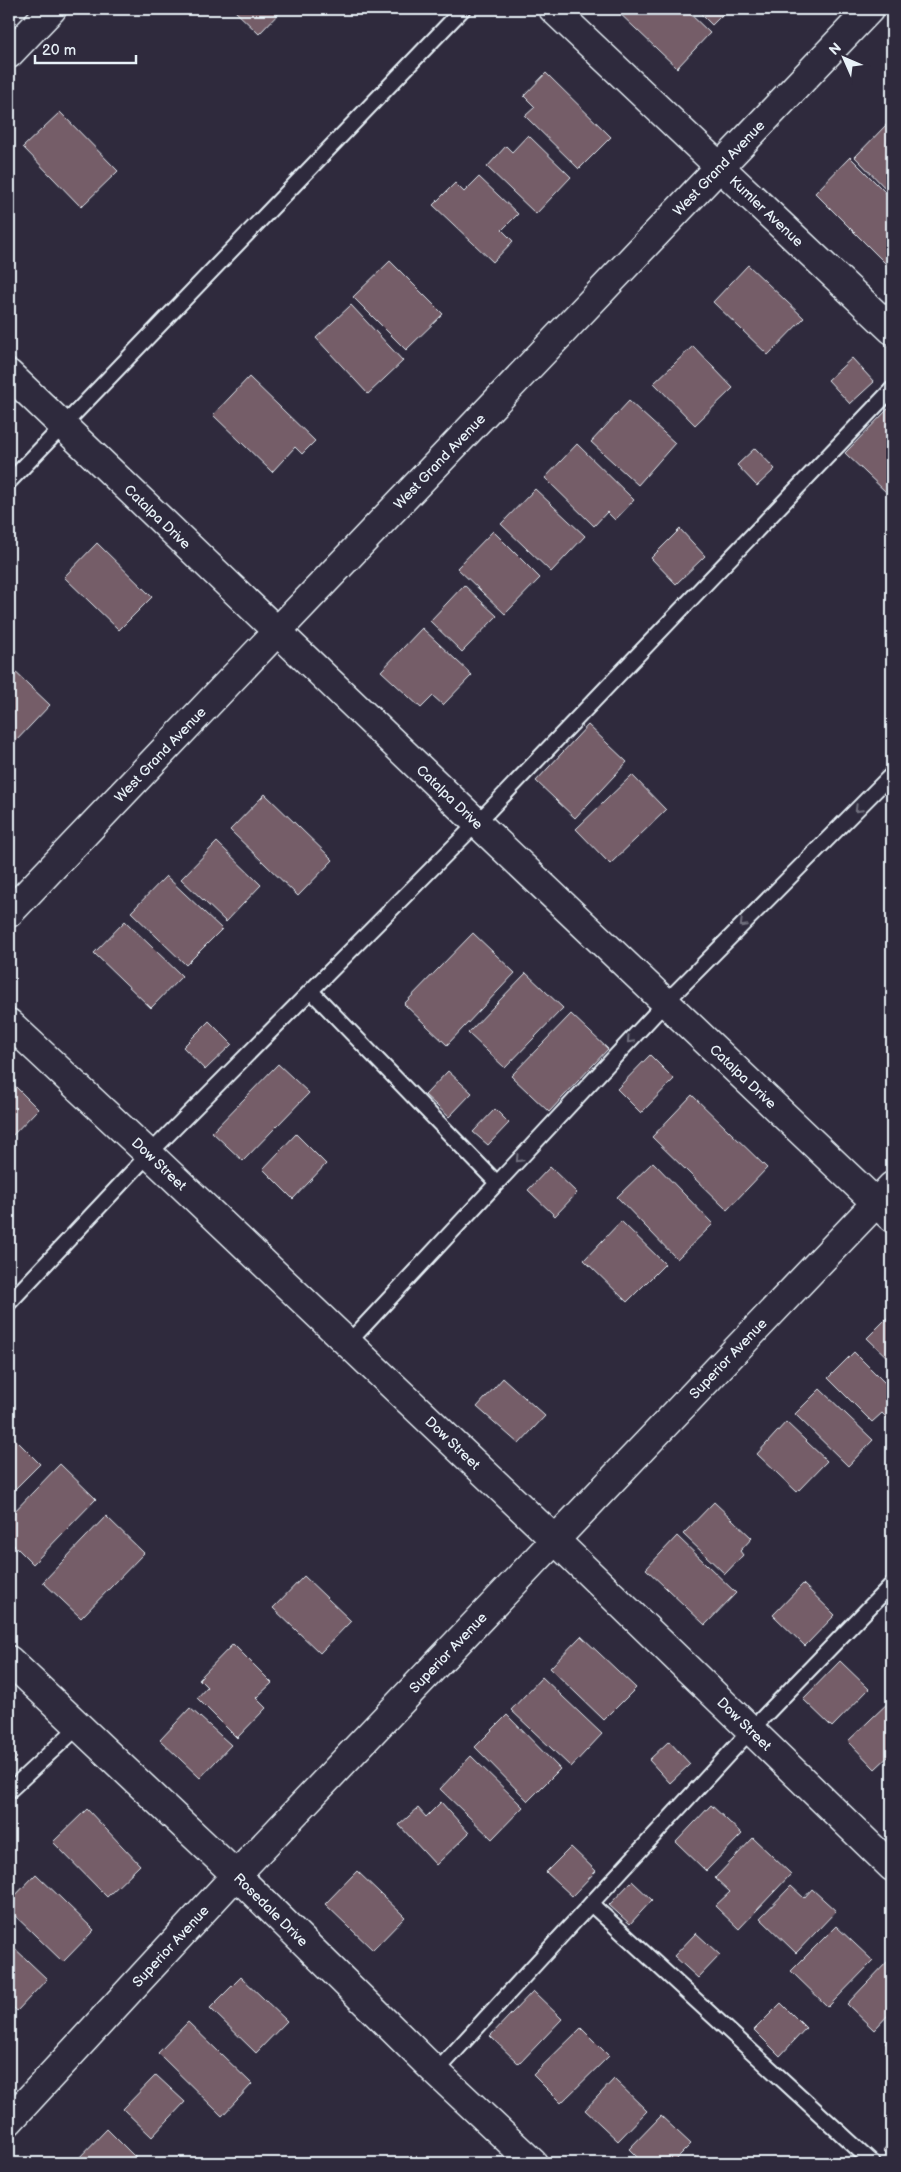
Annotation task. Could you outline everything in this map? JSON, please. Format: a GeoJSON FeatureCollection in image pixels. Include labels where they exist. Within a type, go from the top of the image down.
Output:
{"type":"FeatureCollection","features":[{"type":"Feature","properties":{"kind":"street"},"geometry":{"type":"LineString","coordinates":[[9,54],[52,9]]}},
{"type":"Feature","properties":{"kind":"street","name":"Kumler Avenue"},"geometry":{"type":"LineString","coordinates":[[553,9],[892,330]]}},
{"type":"Feature","properties":{"kind":"street","name":"West Grand Avenue"},"geometry":{"type":"LineString","coordinates":[[9,913],[278,632],[718,166],[870,9]]}},
{"type":"Feature","properties":{"kind":"street","name":"Catalpa Drive"},"geometry":{"type":"LineString","coordinates":[[9,374],[666,1002],[887,1202]]}},
{"type":"Feature","properties":{"kind":"street","name":"Dow Street"},"geometry":{"type":"LineString","coordinates":[[9,1023],[555,1540],[892,1867]]}},
{"type":"Feature","properties":{"kind":"street","name":"Superior Avenue"},"geometry":{"type":"LineString","coordinates":[[9,2121],[236,1874],[555,1540],[887,1202]]}},
{"type":"Feature","properties":{"kind":"street","name":"Rosedale Drive"},"geometry":{"type":"LineString","coordinates":[[9,1660],[236,1874],[436,2072],[533,2163]]}},
{"type":"Feature","properties":{"kind":"lane"},"geometry":{"type":"LineString","coordinates":[[9,482],[463,9]]}},
{"type":"Feature","properties":{"kind":"lane"},"geometry":{"type":"LineString","coordinates":[[9,1303],[149,1154],[477,823],[892,389]]}},
{"type":"Feature","properties":{"kind":"lane"},"geometry":{"type":"LineString","coordinates":[[348,1343],[666,1002],[892,774]]}},
{"type":"Feature","properties":{"kind":"lane"},"geometry":{"type":"LineString","coordinates":[[311,991],[497,1183]]}},
{"type":"Feature","properties":{"kind":"lane"},"geometry":{"type":"LineString","coordinates":[[436,2072],[750,1731],[892,1584]]}},
{"type":"Feature","properties":{"kind":"lane"},"geometry":{"type":"LineString","coordinates":[[9,1792],[79,1726]]}},
{"type":"Feature","properties":{"kind":"lane"},"geometry":{"type":"LineString","coordinates":[[591,1904],[873,2163]]}},
{"type":"Feature","properties":{"kind":"building"},"geometry":{"type":"Polygon","coordinates":[[[233,9],[283,9],[259,34],[233,9]]]}},
{"type":"Feature","properties":{"kind":"building"},"geometry":{"type":"Polygon","coordinates":[[[615,9],[685,9],[710,33],[677,68],[615,9]]]}},
{"type":"Feature","properties":{"kind":"building"},"geometry":{"type":"Polygon","coordinates":[[[696,9],[728,9],[712,25],[696,9]]]}},
{"type":"Feature","properties":{"kind":"building"},"geometry":{"type":"Polygon","coordinates":[[[546,73],[611,137],[579,169],[525,116],[535,107],[524,96],[546,73]]]}},
{"type":"Feature","properties":{"kind":"building"},"geometry":{"type":"Polygon","coordinates":[[[60,112],[118,171],[81,207],[23,147],[60,112]]]}},
{"type":"Feature","properties":{"kind":"building"},"geometry":{"type":"Polygon","coordinates":[[[887,124],[892,130],[892,195],[855,157],[887,124]]]}},
{"type":"Feature","properties":{"kind":"building"},"geometry":{"type":"Polygon","coordinates":[[[528,135],[571,177],[536,214],[487,167],[506,146],[512,152],[528,135]]]}},
{"type":"Feature","properties":{"kind":"building"},"geometry":{"type":"Polygon","coordinates":[[[850,157],[892,199],[892,270],[815,193],[850,157]]]}},
{"type":"Feature","properties":{"kind":"building"},"geometry":{"type":"Polygon","coordinates":[[[479,177],[518,214],[502,230],[513,241],[493,262],[433,205],[455,183],[464,192],[479,177]]]}},
{"type":"Feature","properties":{"kind":"building"},"geometry":{"type":"Polygon","coordinates":[[[390,261],[443,314],[406,350],[353,297],[390,261]]]}},
{"type":"Feature","properties":{"kind":"building"},"geometry":{"type":"Polygon","coordinates":[[[748,265],[804,318],[768,355],[713,302],[748,265]]]}},
{"type":"Feature","properties":{"kind":"building"},"geometry":{"type":"Polygon","coordinates":[[[351,305],[403,361],[368,394],[316,338],[351,305]]]}},
{"type":"Feature","properties":{"kind":"building"},"geometry":{"type":"Polygon","coordinates":[[[693,346],[733,388],[695,425],[654,383],[693,346]]]}},
{"type":"Feature","properties":{"kind":"building"},"geometry":{"type":"Polygon","coordinates":[[[852,358],[874,382],[850,404],[828,380],[852,358]]]}},
{"type":"Feature","properties":{"kind":"building"},"geometry":{"type":"Polygon","coordinates":[[[249,377],[315,441],[302,454],[295,447],[272,472],[213,415],[249,377]]]}},
{"type":"Feature","properties":{"kind":"building"},"geometry":{"type":"Polygon","coordinates":[[[629,401],[675,443],[638,485],[591,442],[629,401]]]}},
{"type":"Feature","properties":{"kind":"building"},"geometry":{"type":"Polygon","coordinates":[[[889,408],[892,411],[892,488],[887,493],[845,453],[889,408]]]}},
{"type":"Feature","properties":{"kind":"building"},"geometry":{"type":"Polygon","coordinates":[[[577,444],[634,500],[615,520],[607,512],[594,526],[545,478],[577,444]]]}},
{"type":"Feature","properties":{"kind":"building"},"geometry":{"type":"Polygon","coordinates":[[[755,448],[775,469],[757,486],[737,465],[755,448]]]}},
{"type":"Feature","properties":{"kind":"building"},"geometry":{"type":"Polygon","coordinates":[[[535,489],[585,536],[551,572],[501,524],[535,489]]]}},
{"type":"Feature","properties":{"kind":"building"},"geometry":{"type":"Polygon","coordinates":[[[680,529],[705,556],[676,584],[651,558],[680,529]]]}},
{"type":"Feature","properties":{"kind":"building"},"geometry":{"type":"Polygon","coordinates":[[[493,531],[540,578],[505,614],[457,568],[493,531]]]}},
{"type":"Feature","properties":{"kind":"building"},"geometry":{"type":"Polygon","coordinates":[[[97,543],[152,597],[119,630],[64,577],[97,543]]]}},
{"type":"Feature","properties":{"kind":"building"},"geometry":{"type":"Polygon","coordinates":[[[464,585],[497,616],[462,652],[430,621],[464,585]]]}},
{"type":"Feature","properties":{"kind":"building"},"geometry":{"type":"Polygon","coordinates":[[[422,628],[472,675],[443,705],[433,696],[421,708],[381,671],[422,628]]]}},
{"type":"Feature","properties":{"kind":"building"},"geometry":{"type":"Polygon","coordinates":[[[9,666],[50,705],[14,743],[9,738],[9,666]]]}},
{"type":"Feature","properties":{"kind":"building"},"geometry":{"type":"Polygon","coordinates":[[[588,725],[627,762],[575,818],[536,781],[588,725]]]}},
{"type":"Feature","properties":{"kind":"building"},"geometry":{"type":"Polygon","coordinates":[[[632,775],[666,810],[610,864],[576,829],[632,775]]]}},
{"type":"Feature","properties":{"kind":"building"},"geometry":{"type":"Polygon","coordinates":[[[265,794],[333,860],[298,896],[230,830],[265,794]]]}},
{"type":"Feature","properties":{"kind":"building"},"geometry":{"type":"Polygon","coordinates":[[[217,842],[261,885],[226,922],[181,879],[217,842]]]}},
{"type":"Feature","properties":{"kind":"building"},"geometry":{"type":"Polygon","coordinates":[[[166,876],[222,929],[186,965],[131,912],[166,876]]]}},
{"type":"Feature","properties":{"kind":"building"},"geometry":{"type":"Polygon","coordinates":[[[125,921],[182,976],[151,1008],[94,953],[125,921]]]}},
{"type":"Feature","properties":{"kind":"building"},"geometry":{"type":"Polygon","coordinates":[[[473,933],[515,973],[447,1045],[404,1004],[473,933]]]}},
{"type":"Feature","properties":{"kind":"building"},"geometry":{"type":"Polygon","coordinates":[[[526,973],[563,1008],[505,1068],[468,1033],[526,973]]]}},
{"type":"Feature","properties":{"kind":"building"},"geometry":{"type":"Polygon","coordinates":[[[571,1014],[608,1049],[549,1112],[511,1076],[571,1014]]]}},
{"type":"Feature","properties":{"kind":"building"},"geometry":{"type":"Polygon","coordinates":[[[209,1021],[232,1044],[205,1070],[183,1047],[209,1021]]]}},
{"type":"Feature","properties":{"kind":"building"},"geometry":{"type":"Polygon","coordinates":[[[650,1055],[674,1079],[641,1113],[617,1089],[650,1055]]]}},
{"type":"Feature","properties":{"kind":"building"},"geometry":{"type":"Polygon","coordinates":[[[278,1064],[309,1093],[243,1161],[212,1132],[278,1064]]]}},
{"type":"Feature","properties":{"kind":"building"},"geometry":{"type":"Polygon","coordinates":[[[448,1071],[472,1093],[449,1117],[425,1095],[448,1071]]]}},
{"type":"Feature","properties":{"kind":"building"},"geometry":{"type":"Polygon","coordinates":[[[9,1080],[38,1109],[9,1139],[9,1080]]]}},
{"type":"Feature","properties":{"kind":"building"},"geometry":{"type":"Polygon","coordinates":[[[692,1095],[767,1168],[727,1210],[652,1137],[692,1095]]]}},
{"type":"Feature","properties":{"kind":"building"},"geometry":{"type":"Polygon","coordinates":[[[495,1109],[509,1123],[488,1145],[473,1132],[495,1109]]]}},
{"type":"Feature","properties":{"kind":"building"},"geometry":{"type":"Polygon","coordinates":[[[296,1134],[326,1164],[293,1199],[263,1169],[296,1134]]]}},
{"type":"Feature","properties":{"kind":"building"},"geometry":{"type":"Polygon","coordinates":[[[653,1162],[713,1224],[677,1259],[617,1197],[653,1162]]]}},
{"type":"Feature","properties":{"kind":"building"},"geometry":{"type":"Polygon","coordinates":[[[550,1167],[577,1193],[555,1216],[528,1190],[550,1167]]]}},
{"type":"Feature","properties":{"kind":"building"},"geometry":{"type":"Polygon","coordinates":[[[621,1221],[665,1264],[627,1302],[584,1260],[621,1221]]]}},
{"type":"Feature","properties":{"kind":"building"},"geometry":{"type":"Polygon","coordinates":[[[892,1313],[892,1362],[867,1338],[892,1313]]]}},
{"type":"Feature","properties":{"kind":"building"},"geometry":{"type":"Polygon","coordinates":[[[854,1352],[892,1390],[892,1419],[890,1421],[882,1413],[872,1422],[828,1378],[854,1352]]]}},
{"type":"Feature","properties":{"kind":"building"},"geometry":{"type":"Polygon","coordinates":[[[503,1378],[545,1416],[519,1444],[477,1407],[503,1378]]]}},
{"type":"Feature","properties":{"kind":"building"},"geometry":{"type":"Polygon","coordinates":[[[820,1389],[873,1440],[848,1466],[795,1414],[820,1389]]]}},
{"type":"Feature","properties":{"kind":"building"},"geometry":{"type":"Polygon","coordinates":[[[786,1422],[827,1461],[797,1492],[757,1454],[786,1422]]]}},
{"type":"Feature","properties":{"kind":"building"},"geometry":{"type":"Polygon","coordinates":[[[9,1433],[40,1464],[9,1495],[9,1433]]]}},
{"type":"Feature","properties":{"kind":"building"},"geometry":{"type":"Polygon","coordinates":[[[60,1464],[96,1499],[33,1564],[9,1540],[9,1517],[60,1464]]]}},
{"type":"Feature","properties":{"kind":"building"},"geometry":{"type":"Polygon","coordinates":[[[714,1502],[752,1538],[740,1551],[743,1555],[725,1574],[683,1534],[714,1502]]]}},
{"type":"Feature","properties":{"kind":"building"},"geometry":{"type":"Polygon","coordinates":[[[106,1516],[144,1553],[81,1618],[43,1582],[106,1516]]]}},
{"type":"Feature","properties":{"kind":"building"},"geometry":{"type":"Polygon","coordinates":[[[677,1536],[736,1593],[705,1625],[646,1569],[677,1536]]]}},
{"type":"Feature","properties":{"kind":"building"},"geometry":{"type":"Polygon","coordinates":[[[304,1576],[351,1621],[320,1653],[273,1608],[304,1576]]]}},
{"type":"Feature","properties":{"kind":"building"},"geometry":{"type":"Polygon","coordinates":[[[803,1584],[835,1615],[805,1646],[773,1615],[803,1584]]]}},
{"type":"Feature","properties":{"kind":"building"},"geometry":{"type":"Polygon","coordinates":[[[581,1636],[636,1688],[604,1720],[550,1668],[581,1636]]]}},
{"type":"Feature","properties":{"kind":"building"},"geometry":{"type":"Polygon","coordinates":[[[233,1644],[272,1683],[256,1698],[266,1708],[237,1738],[197,1698],[207,1687],[199,1679],[233,1644]]]}},
{"type":"Feature","properties":{"kind":"building"},"geometry":{"type":"Polygon","coordinates":[[[840,1661],[869,1689],[832,1727],[803,1699],[840,1661]]]}},
{"type":"Feature","properties":{"kind":"building"},"geometry":{"type":"Polygon","coordinates":[[[542,1677],[602,1734],[571,1767],[511,1710],[542,1677]]]}},
{"type":"Feature","properties":{"kind":"building"},"geometry":{"type":"Polygon","coordinates":[[[892,1699],[892,1753],[875,1769],[848,1741],[892,1699]]]}},
{"type":"Feature","properties":{"kind":"building"},"geometry":{"type":"Polygon","coordinates":[[[190,1708],[231,1745],[200,1778],[160,1740],[190,1708]]]}},
{"type":"Feature","properties":{"kind":"building"},"geometry":{"type":"Polygon","coordinates":[[[507,1715],[560,1769],[528,1801],[475,1747],[507,1715]]]}},
{"type":"Feature","properties":{"kind":"building"},"geometry":{"type":"Polygon","coordinates":[[[669,1741],[690,1764],[670,1783],[649,1760],[669,1741]]]}},
{"type":"Feature","properties":{"kind":"building"},"geometry":{"type":"Polygon","coordinates":[[[9,1750],[17,1758],[9,1766],[9,1750]]]}},
{"type":"Feature","properties":{"kind":"building"},"geometry":{"type":"Polygon","coordinates":[[[471,1756],[523,1807],[492,1839],[440,1789],[471,1756]]]}},
{"type":"Feature","properties":{"kind":"building"},"geometry":{"type":"Polygon","coordinates":[[[441,1802],[469,1833],[436,1865],[399,1825],[418,1808],[426,1817],[441,1802]]]}},
{"type":"Feature","properties":{"kind":"building"},"geometry":{"type":"Polygon","coordinates":[[[711,1805],[742,1834],[706,1871],[676,1842],[711,1805]]]}},
{"type":"Feature","properties":{"kind":"building"},"geometry":{"type":"Polygon","coordinates":[[[87,1809],[140,1865],[107,1897],[53,1842],[87,1809]]]}},
{"type":"Feature","properties":{"kind":"building"},"geometry":{"type":"Polygon","coordinates":[[[753,1838],[791,1874],[739,1929],[715,1906],[730,1892],[715,1878],[753,1838]]]}},
{"type":"Feature","properties":{"kind":"building"},"geometry":{"type":"Polygon","coordinates":[[[571,1847],[596,1871],[572,1896],[546,1872],[571,1847]]]}},
{"type":"Feature","properties":{"kind":"building"},"geometry":{"type":"Polygon","coordinates":[[[357,1871],[405,1917],[373,1950],[325,1904],[357,1871]]]}},
{"type":"Feature","properties":{"kind":"building"},"geometry":{"type":"Polygon","coordinates":[[[36,1874],[94,1930],[63,1962],[9,1910],[9,1902],[36,1874]]]}},
{"type":"Feature","properties":{"kind":"building"},"geometry":{"type":"Polygon","coordinates":[[[632,1881],[652,1900],[630,1924],[609,1905],[632,1881]]]}},
{"type":"Feature","properties":{"kind":"building"},"geometry":{"type":"Polygon","coordinates":[[[791,1886],[804,1898],[812,1889],[836,1911],[796,1953],[760,1918],[791,1886]]]}},
{"type":"Feature","properties":{"kind":"building"},"geometry":{"type":"Polygon","coordinates":[[[836,1926],[873,1961],[828,2007],[791,1971],[836,1926]]]}},
{"type":"Feature","properties":{"kind":"building"},"geometry":{"type":"Polygon","coordinates":[[[696,1933],[720,1955],[698,1978],[674,1956],[696,1933]]]}},
{"type":"Feature","properties":{"kind":"building"},"geometry":{"type":"Polygon","coordinates":[[[9,1943],[47,1979],[17,2011],[9,2003],[9,1943]]]}},
{"type":"Feature","properties":{"kind":"building"},"geometry":{"type":"Polygon","coordinates":[[[888,1961],[892,1965],[892,2011],[874,2030],[847,2004],[888,1961]]]}},
{"type":"Feature","properties":{"kind":"building"},"geometry":{"type":"Polygon","coordinates":[[[241,1977],[287,2021],[256,2053],[210,2008],[241,1977]]]}},
{"type":"Feature","properties":{"kind":"building"},"geometry":{"type":"Polygon","coordinates":[[[533,1991],[562,2019],[519,2064],[490,2036],[533,1991]]]}},
{"type":"Feature","properties":{"kind":"building"},"geometry":{"type":"Polygon","coordinates":[[[781,2003],[806,2028],[780,2056],[754,2030],[781,2003]]]}},
{"type":"Feature","properties":{"kind":"building"},"geometry":{"type":"Polygon","coordinates":[[[188,2022],[252,2084],[222,2116],[158,2053],[188,2022]]]}},
{"type":"Feature","properties":{"kind":"building"},"geometry":{"type":"Polygon","coordinates":[[[581,2028],[609,2056],[561,2103],[533,2075],[581,2028]]]}},
{"type":"Feature","properties":{"kind":"building"},"geometry":{"type":"Polygon","coordinates":[[[892,2036],[892,2050],[885,2042],[892,2036]]]}},
{"type":"Feature","properties":{"kind":"building"},"geometry":{"type":"Polygon","coordinates":[[[156,2075],[185,2102],[152,2137],[123,2109],[156,2075]]]}},
{"type":"Feature","properties":{"kind":"building"},"geometry":{"type":"Polygon","coordinates":[[[614,2079],[647,2111],[618,2141],[585,2110],[614,2079]]]}},
{"type":"Feature","properties":{"kind":"building"},"geometry":{"type":"Polygon","coordinates":[[[661,2116],[691,2144],[672,2163],[643,2163],[629,2149],[661,2116]]]}},
{"type":"Feature","properties":{"kind":"building"},"geometry":{"type":"Polygon","coordinates":[[[107,2129],[136,2158],[130,2163],[74,2163],[107,2129]]]}},
{"type":"Feature","properties":{"kind":"building"},"geometry":{"type":"Polygon","coordinates":[[[892,2140],[892,2159],[883,2150],[892,2140]]]}}]}
